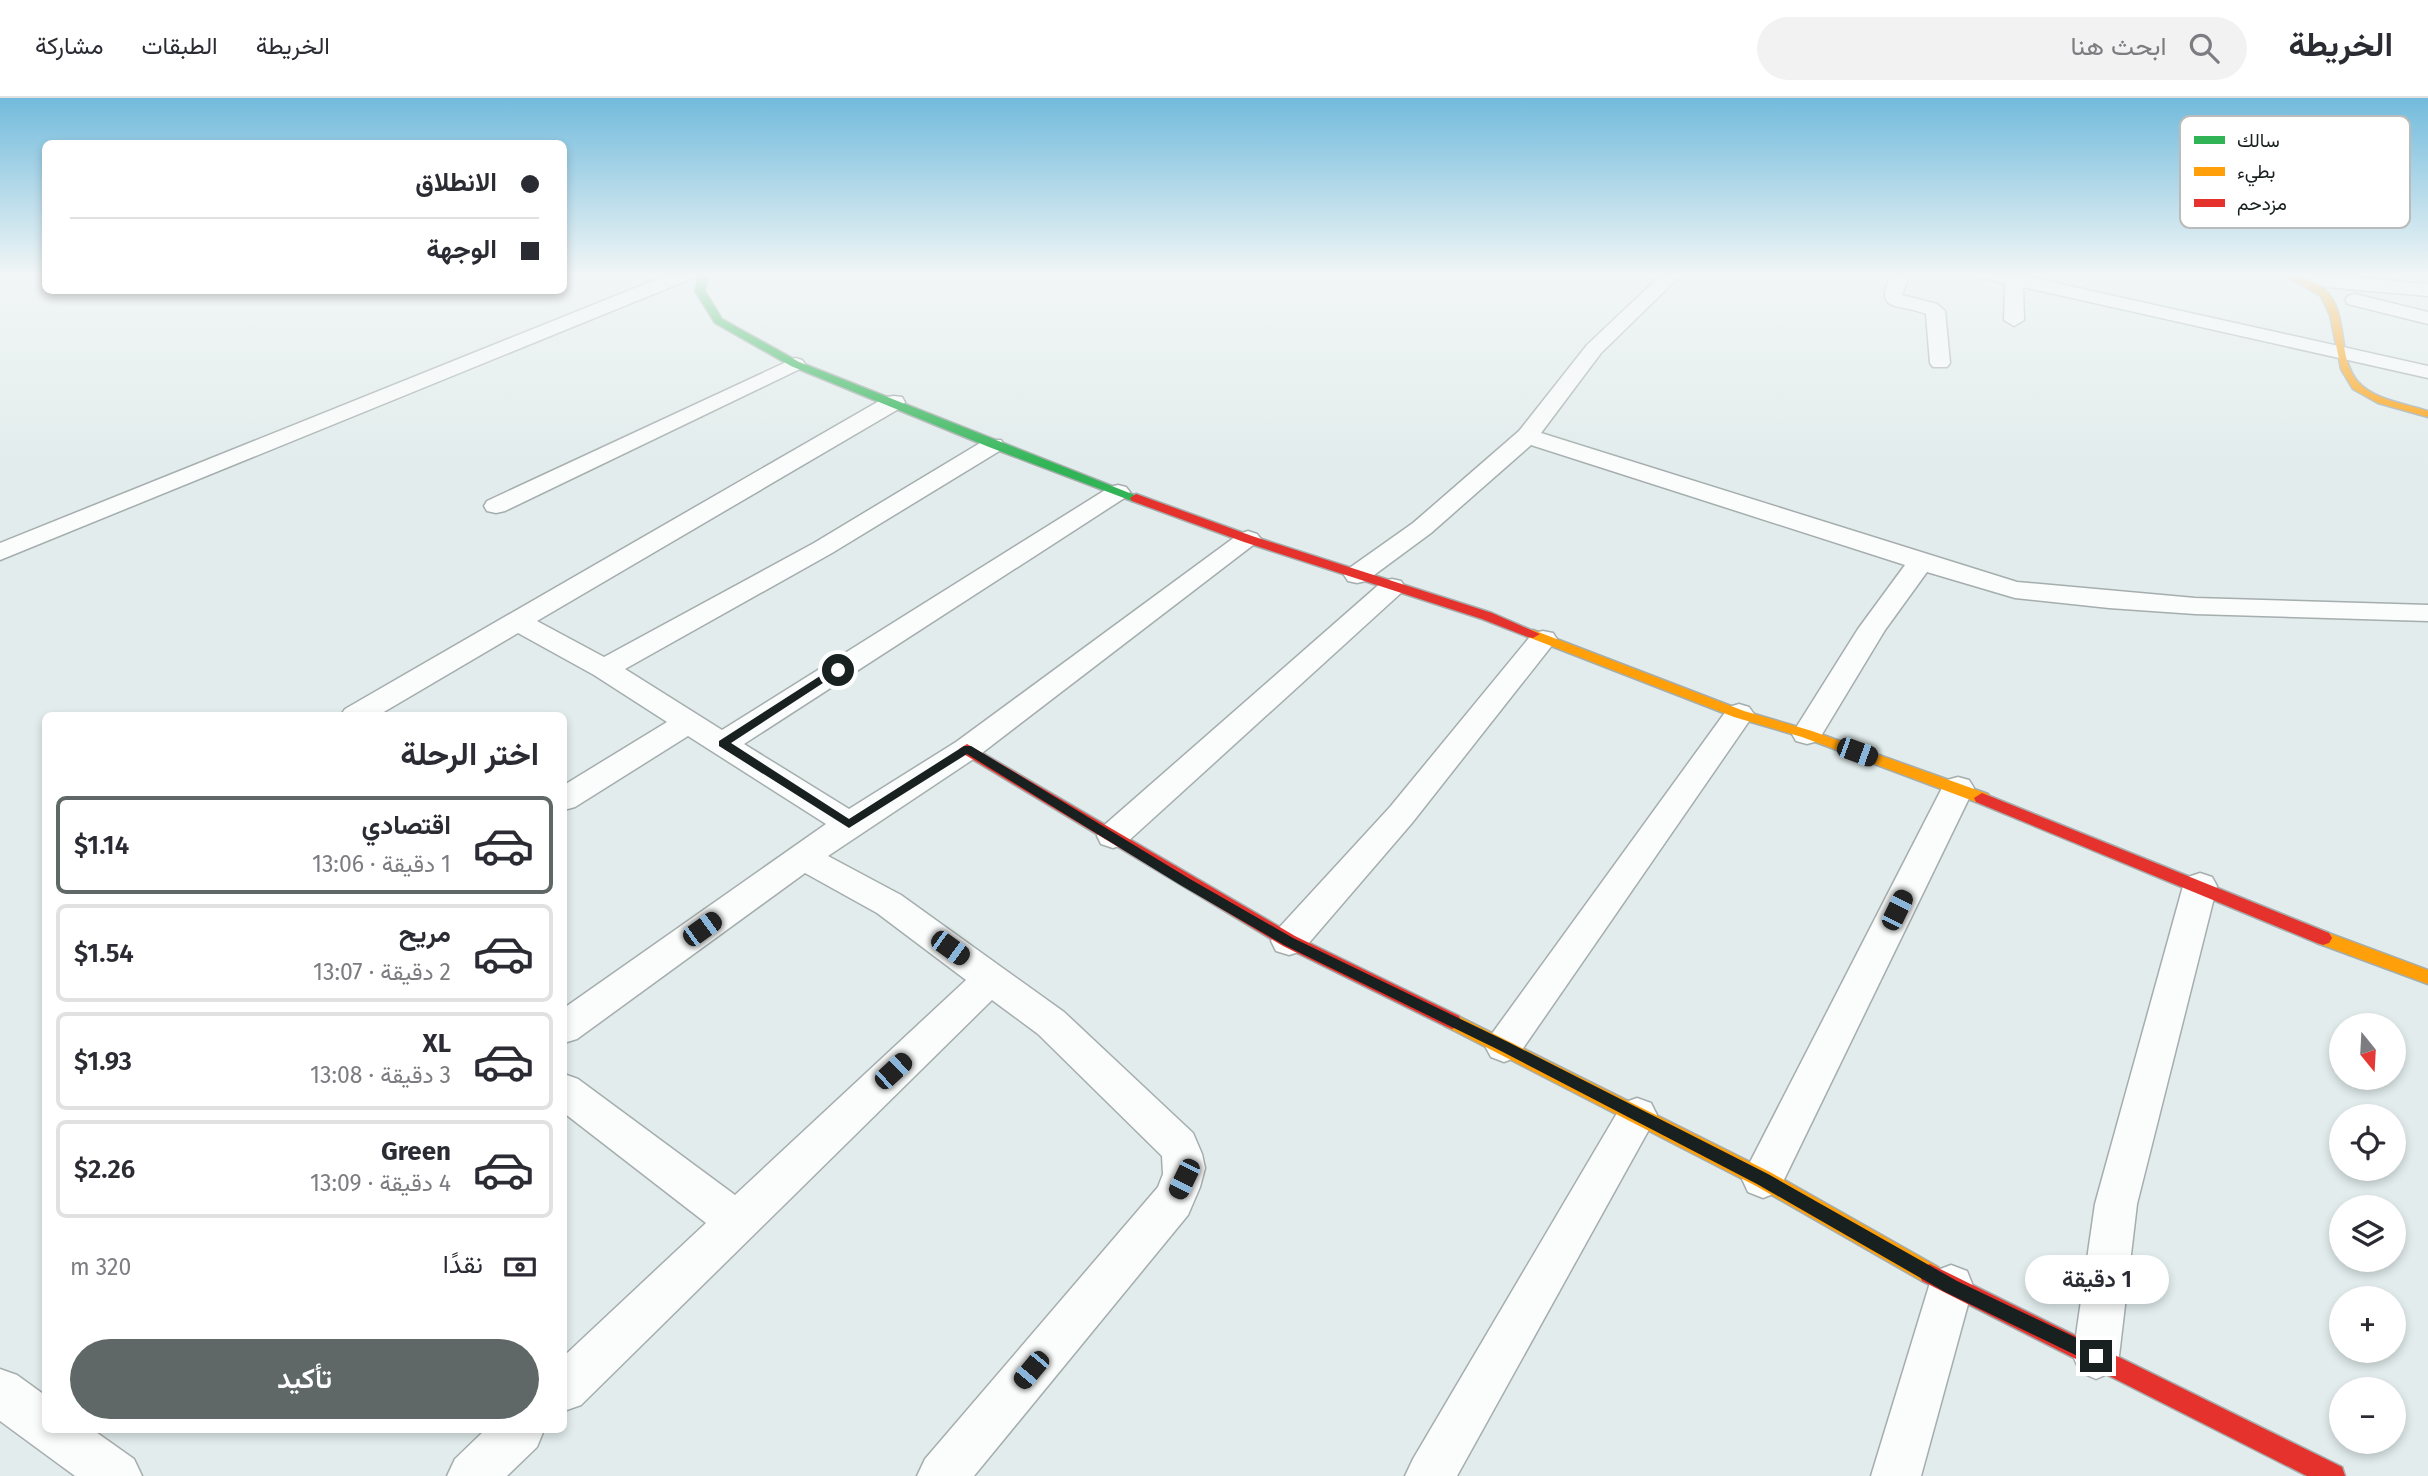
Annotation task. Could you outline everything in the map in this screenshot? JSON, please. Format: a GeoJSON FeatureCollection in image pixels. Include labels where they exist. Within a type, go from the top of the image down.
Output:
{"type":"FeatureCollection","features":[{"type":"Feature","properties":{"kind":"street"},"geometry":{"type":"LineString","coordinates":[[0,552],[528,338]]}},
{"type":"Feature","properties":{"kind":"street"},"geometry":{"type":"LineString","coordinates":[[749,338],[795,364],[894,402],[993,445],[1248,539],[1487,617],[1739,714],[1807,734],[1958,788],[2364,955],[2428,976]]}},
{"type":"Feature","properties":{"kind":"street"},"geometry":{"type":"LineString","coordinates":[[1357,575],[1422,528],[1527,436],[1594,349],[1605,338]]}},
{"type":"Feature","properties":{"kind":"street"},"geometry":{"type":"LineString","coordinates":[[1938,338],[1940,363]]}},
{"type":"Feature","properties":{"kind":"street"},"geometry":{"type":"LineString","coordinates":[[2276,338],[2428,372]]}},
{"type":"Feature","properties":{"kind":"street"},"geometry":{"type":"LineString","coordinates":[[2339,338],[2354,385],[2359,390],[2378,399],[2428,414]]}},
{"type":"Feature","properties":{"kind":"street"},"geometry":{"type":"LineString","coordinates":[[496,506],[795,364]]}},
{"type":"Feature","properties":{"kind":"street"},"geometry":{"type":"LineString","coordinates":[[362,712],[894,402]]}},
{"type":"Feature","properties":{"kind":"street"},"geometry":{"type":"LineString","coordinates":[[1527,436],[2015,590],[2195,606],[2428,613]]}},
{"type":"Feature","properties":{"kind":"street"},"geometry":{"type":"LineString","coordinates":[[604,669],[823,548],[993,445]]}},
{"type":"Feature","properties":{"kind":"street"},"geometry":{"type":"LineString","coordinates":[[723,743],[1118,492]]}},
{"type":"Feature","properties":{"kind":"street"},"geometry":{"type":"LineString","coordinates":[[567,1026],[849,824],[967,749],[1248,539]]}},
{"type":"Feature","properties":{"kind":"street"},"geometry":{"type":"LineString","coordinates":[[1807,734],[1872,629],[1921,562]]}},
{"type":"Feature","properties":{"kind":"street"},"geometry":{"type":"LineString","coordinates":[[1112,836],[1392,587]]}},
{"type":"Feature","properties":{"kind":"street"},"geometry":{"type":"LineString","coordinates":[[516,621],[604,669],[849,824]]}},
{"type":"Feature","properties":{"kind":"street"},"geometry":{"type":"LineString","coordinates":[[1289,941],[1401,815],[1542,639]]}},
{"type":"Feature","properties":{"kind":"street"},"geometry":{"type":"LineString","coordinates":[[1504,1046],[1739,714]]}},
{"type":"Feature","properties":{"kind":"street"},"geometry":{"type":"LineString","coordinates":[[567,797],[688,723]]}},
{"type":"Feature","properties":{"kind":"street"},"geometry":{"type":"LineString","coordinates":[[967,749],[1289,941],[1504,1046],[1763,1179],[1951,1286],[2333,1476]]}},
{"type":"Feature","properties":{"kind":"street"},"geometry":{"type":"LineString","coordinates":[[1763,1179],[1958,788]]}},
{"type":"Feature","properties":{"kind":"street"},"geometry":{"type":"LineString","coordinates":[[803,857],[889,904],[1051,1023],[1179,1146],[1186,1161],[1184,1179],[1173,1201],[942,1476]]}},
{"type":"Feature","properties":{"kind":"street"},"geometry":{"type":"LineString","coordinates":[[2096,1356],[2116,1204],[2200,886]]}},
{"type":"Feature","properties":{"kind":"street"},"geometry":{"type":"LineString","coordinates":[[567,1385],[991,978]]}},
{"type":"Feature","properties":{"kind":"street"},"geometry":{"type":"LineString","coordinates":[[567,1093],[736,1221]]}},
{"type":"Feature","properties":{"kind":"street"},"geometry":{"type":"LineString","coordinates":[[1430,1476],[1637,1115]]}},
{"type":"Feature","properties":{"kind":"street"},"geometry":{"type":"LineString","coordinates":[[1896,1476],[1951,1286]]}},
{"type":"Feature","properties":{"kind":"street"},"geometry":{"type":"LineString","coordinates":[[0,1392],[42,1422]]}},
{"type":"Feature","properties":{"kind":"street"},"geometry":{"type":"LineString","coordinates":[[56,1433],[117,1476]]}},
{"type":"Feature","properties":{"kind":"street"},"geometry":{"type":"LineString","coordinates":[[472,1476],[517,1433]]}},
{"type":"Feature","properties":{"kind":"traffic: fast"},"geometry":{"type":"LineString","coordinates":[[749,338],[795,364],[993,445],[1136,498]]}},
{"type":"Feature","properties":{"kind":"traffic: slow"},"geometry":{"type":"LineString","coordinates":[[2339,338],[2346,369],[2357,387],[2381,400],[2428,414]]}},
{"type":"Feature","properties":{"kind":"traffic: slow"},"geometry":{"type":"LineString","coordinates":[[1533,634],[1739,714],[1807,734],[1982,798]]}},
{"type":"Feature","properties":{"kind":"traffic: slow"},"geometry":{"type":"LineString","coordinates":[[2323,938],[2428,977]]}},
{"type":"Feature","properties":{"kind":"traffic: slow"},"geometry":{"type":"LineString","coordinates":[[1452,1021],[1763,1179],[1930,1274]]}},
{"type":"Feature","properties":{"kind":"traffic: jam"},"geometry":{"type":"LineString","coordinates":[[1136,498],[1248,539],[1487,616],[1533,634]]}},
{"type":"Feature","properties":{"kind":"traffic: jam"},"geometry":{"type":"LineString","coordinates":[[967,749],[1289,941],[1452,1021]]}},
{"type":"Feature","properties":{"kind":"traffic: jam"},"geometry":{"type":"LineString","coordinates":[[1982,798],[2323,938]]}},
{"type":"Feature","properties":{"kind":"traffic: jam"},"geometry":{"type":"LineString","coordinates":[[1930,1274],[2333,1476]]}},
{"type":"Feature","properties":{"kind":"route"},"geometry":{"type":"LineString","coordinates":[[838,670],[723,743],[849,824],[967,749],[1289,941],[1504,1046],[1763,1179],[1951,1286],[2096,1356]]}}]}
